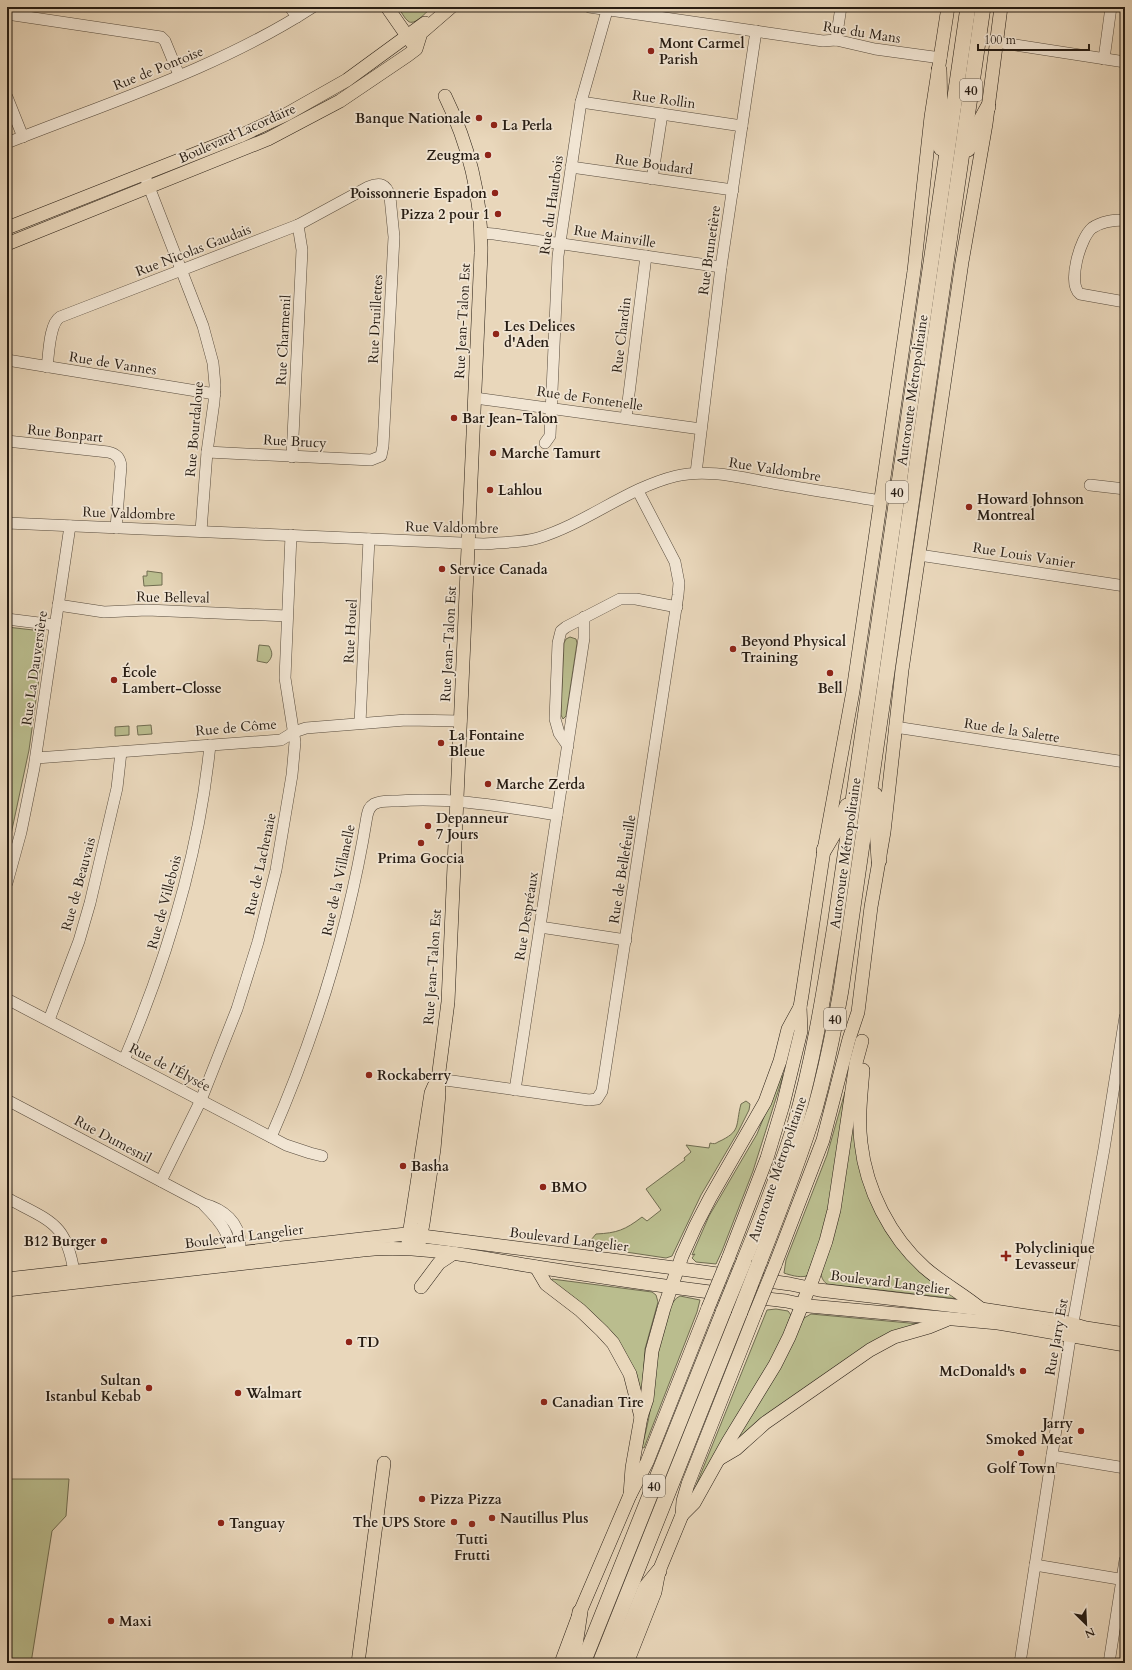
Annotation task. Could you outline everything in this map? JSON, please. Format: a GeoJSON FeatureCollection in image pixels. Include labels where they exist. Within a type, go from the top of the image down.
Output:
{"type":"FeatureCollection","features":[{"type":"Feature","properties":{"kind":"highway","name":"Autoroute Métropolitaine"},"geometry":{"type":"LineString","coordinates":[[583,1663],[771,1192],[794,1126],[816,1041],[968,7]]}},
{"type":"Feature","properties":{"kind":"highway","name":"Autoroute Métropolitaine"},"geometry":{"type":"LineString","coordinates":[[600,1663],[790,1183],[806,1139],[832,1041],[841,990],[983,7]]}},
{"type":"Feature","properties":{"kind":"highway"},"geometry":{"type":"LineString","coordinates":[[940,64],[939,122],[944,173]]}},
{"type":"Feature","properties":{"kind":"highway"},"geometry":{"type":"LineString","coordinates":[[959,174],[977,127],[988,107]]}},
{"type":"Feature","properties":{"kind":"highway"},"geometry":{"type":"LineString","coordinates":[[873,766],[879,860]]}},
{"type":"Feature","properties":{"kind":"highway"},"geometry":{"type":"LineString","coordinates":[[824,850],[837,828],[854,789]]}},
{"type":"Feature","properties":{"kind":"highway"},"geometry":{"type":"LineString","coordinates":[[615,1663],[646,1587],[659,1571]]}},
{"type":"Feature","properties":{"kind":"highway"},"geometry":{"type":"LineString","coordinates":[[570,1663],[574,1652],[580,1612]]}},
{"type":"Feature","properties":{"kind":"main road"},"geometry":{"type":"LineString","coordinates":[[387,7],[416,49]]}},
{"type":"Feature","properties":{"kind":"main road","name":"Boulevard Lacordaire"},"geometry":{"type":"LineString","coordinates":[[7,228],[240,136],[287,114],[347,80],[407,37],[444,7]]}},
{"type":"Feature","properties":{"kind":"main road"},"geometry":{"type":"LineString","coordinates":[[416,49],[421,33],[451,7]]}},
{"type":"Feature","properties":{"kind":"main road"},"geometry":{"type":"LineString","coordinates":[[561,1663],[580,1612],[630,1495],[647,1462],[767,1158],[783,1105],[801,1031],[800,1007],[824,850],[851,700],[914,271],[930,123],[948,7]]}},
{"type":"Feature","properties":{"kind":"main road"},"geometry":{"type":"LineString","coordinates":[[627,1663],[655,1592],[659,1571],[682,1515],[683,1501],[688,1484],[823,1140],[849,1039],[858,1012],[884,832],[895,728],[919,555],[961,269],[988,107],[1001,7]]}},
{"type":"Feature","properties":{"kind":"main road","name":"Boulevard Lacordaire"},"geometry":{"type":"LineString","coordinates":[[7,244],[244,150],[290,129],[351,95],[416,49]]}},
{"type":"Feature","properties":{"kind":"main road","name":"Rue Jean-Talon Est"},"geometry":{"type":"LineString","coordinates":[[414,1242],[431,1093],[438,1079],[448,1002],[481,277],[481,233],[477,193],[469,156],[459,125],[445,96]]}},
{"type":"Feature","properties":{"kind":"main road"},"geometry":{"type":"LineString","coordinates":[[630,1495],[632,1468],[641,1417],[646,1405],[654,1339],[672,1286],[687,1244],[707,1204],[765,1102],[780,1061],[788,1029],[800,1007]]}},
{"type":"Feature","properties":{"kind":"main road"},"geometry":{"type":"LineString","coordinates":[[858,1012],[862,1041],[863,1068],[860,1113],[861,1144],[867,1172],[878,1202],[893,1231],[914,1257],[933,1275],[963,1294],[981,1309]]}},
{"type":"Feature","properties":{"kind":"main road"},"geometry":{"type":"LineString","coordinates":[[682,1515],[694,1503],[775,1365],[789,1337],[824,1247],[834,1210],[856,1063],[862,1041]]}},
{"type":"Feature","properties":{"kind":"main road","name":"Boulevard Langelier"},"geometry":{"type":"LineString","coordinates":[[7,1290],[74,1278],[238,1259],[373,1236],[414,1242],[678,1269],[808,1288],[981,1309],[1072,1329],[1084,1339],[1125,1345]]}},
{"type":"Feature","properties":{"kind":"main road","name":"Boulevard Langelier"},"geometry":{"type":"LineString","coordinates":[[414,1242],[454,1253],[536,1267],[809,1306],[1008,1324],[1072,1329],[1086,1328],[1125,1334]]}},
{"type":"Feature","properties":{"kind":"main road"},"geometry":{"type":"LineString","coordinates":[[421,1287],[439,1263],[454,1253]]}},
{"type":"Feature","properties":{"kind":"main road"},"geometry":{"type":"LineString","coordinates":[[536,1267],[546,1284],[580,1310],[613,1343],[630,1374],[641,1417]]}},
{"type":"Feature","properties":{"kind":"main road","name":"Boulevard Langelier"},"geometry":{"type":"LineString","coordinates":[[7,1279],[74,1278]]}},
{"type":"Feature","properties":{"kind":"main road"},"geometry":{"type":"LineString","coordinates":[[719,1460],[736,1449],[765,1423],[870,1350],[894,1338],[929,1327],[947,1319]]}},
{"type":"Feature","properties":{"kind":"main road"},"geometry":{"type":"LineString","coordinates":[[358,1663],[384,1463]]}},
{"type":"Feature","properties":{"kind":"street"},"geometry":{"type":"LineString","coordinates":[[290,7],[297,17]]}},
{"type":"Feature","properties":{"kind":"street","name":"Rue de Pontoise"},"geometry":{"type":"LineString","coordinates":[[7,143],[223,57],[263,38],[313,7]]}},
{"type":"Feature","properties":{"kind":"street","name":"Rue du Mans"},"geometry":{"type":"LineString","coordinates":[[589,7],[823,41],[836,40],[940,64]]}},
{"type":"Feature","properties":{"kind":"street"},"geometry":{"type":"LineString","coordinates":[[836,40],[841,7]]}},
{"type":"Feature","properties":{"kind":"street"},"geometry":{"type":"LineString","coordinates":[[1104,59],[1111,7]]}},
{"type":"Feature","properties":{"kind":"street","name":"Rue du Hautbois"},"geometry":{"type":"LineString","coordinates":[[545,443],[550,436],[559,243],[581,102],[608,9]]}},
{"type":"Feature","properties":{"kind":"street"},"geometry":{"type":"LineString","coordinates":[[7,14],[161,37],[165,41],[180,75]]}},
{"type":"Feature","properties":{"kind":"street","name":"Rue Brunetière"},"geometry":{"type":"LineString","coordinates":[[696,473],[722,267],[756,31]]}},
{"type":"Feature","properties":{"kind":"street"},"geometry":{"type":"LineString","coordinates":[[996,42],[1125,62]]}},
{"type":"Feature","properties":{"kind":"street"},"geometry":{"type":"LineString","coordinates":[[7,97],[23,137]]}},
{"type":"Feature","properties":{"kind":"street","name":"Rue Rollin"},"geometry":{"type":"LineString","coordinates":[[581,102],[742,126]]}},
{"type":"Feature","properties":{"kind":"street"},"geometry":{"type":"LineString","coordinates":[[652,179],[662,114]]}},
{"type":"Feature","properties":{"kind":"street","name":"Rue Boudard"},"geometry":{"type":"LineString","coordinates":[[571,167],[733,190]]}},
{"type":"Feature","properties":{"kind":"street","name":"Rue Bourdaloue"},"geometry":{"type":"LineString","coordinates":[[144,174],[182,270],[210,348],[215,394],[207,452],[201,531]]}},
{"type":"Feature","properties":{"kind":"street","name":"Rue Nicolas Gaudais"},"geometry":{"type":"LineString","coordinates":[[47,367],[52,329],[56,320],[298,225],[368,187],[379,184],[383,185]]}},
{"type":"Feature","properties":{"kind":"street","name":"Rue Druillettes"},"geometry":{"type":"LineString","coordinates":[[381,456],[384,446],[394,237],[390,196],[383,185]]}},
{"type":"Feature","properties":{"kind":"street"},"geometry":{"type":"LineString","coordinates":[[1125,220],[1113,220],[1099,224],[1092,228],[1081,243],[1078,253],[1074,287],[1080,294],[1085,296],[1125,302]]}},
{"type":"Feature","properties":{"kind":"street","name":"Rue Charmenil"},"geometry":{"type":"LineString","coordinates":[[292,456],[302,250],[298,225]]}},
{"type":"Feature","properties":{"kind":"street","name":"Rue Mainville"},"geometry":{"type":"LineString","coordinates":[[481,233],[722,267]]}},
{"type":"Feature","properties":{"kind":"street","name":"Rue Chardin"},"geometry":{"type":"LineString","coordinates":[[626,418],[646,256]]}},
{"type":"Feature","properties":{"kind":"street","name":"Rue de Vannes"},"geometry":{"type":"LineString","coordinates":[[7,360],[215,394]]}},
{"type":"Feature","properties":{"kind":"street","name":"Rue de Fontenelle"},"geometry":{"type":"LineString","coordinates":[[475,398],[626,418],[701,430]]}},
{"type":"Feature","properties":{"kind":"street","name":"Rue Bonpart"},"geometry":{"type":"LineString","coordinates":[[7,441],[108,452],[116,455],[121,466],[116,528]]}},
{"type":"Feature","properties":{"kind":"street","name":"Rue Brucy"},"geometry":{"type":"LineString","coordinates":[[207,452],[371,460],[381,456]]}},
{"type":"Feature","properties":{"kind":"street","name":"Rue Valdombre"},"geometry":{"type":"LineString","coordinates":[[7,523],[469,543],[509,543],[538,538],[559,530],[668,478],[696,473],[744,478],[880,501]]}},
{"type":"Feature","properties":{"kind":"street"},"geometry":{"type":"LineString","coordinates":[[1090,485],[1125,489]]}},
{"type":"Feature","properties":{"kind":"street","name":"Rue de Bellefeuille"},"geometry":{"type":"LineString","coordinates":[[438,1079],[589,1100],[600,1096],[604,1085],[677,607],[679,583],[678,571],[672,557],[638,491]]}},
{"type":"Feature","properties":{"kind":"street","name":"Rue La Dauversière"},"geometry":{"type":"LineString","coordinates":[[7,883],[21,832],[36,758],[70,526]]}},
{"type":"Feature","properties":{"kind":"street","name":"Rue de Lachenaie"},"geometry":{"type":"LineString","coordinates":[[161,1181],[201,1100],[236,1009],[276,870],[286,816],[294,757],[294,732],[285,678],[291,535]]}},
{"type":"Feature","properties":{"kind":"street","name":"Rue Houel"},"geometry":{"type":"LineString","coordinates":[[360,723],[369,539]]}},
{"type":"Feature","properties":{"kind":"street","name":"Rue Louis Vanier"},"geometry":{"type":"LineString","coordinates":[[919,555],[1125,586]]}},
{"type":"Feature","properties":{"kind":"street"},"geometry":{"type":"LineString","coordinates":[[568,746],[559,733],[555,719],[558,643],[561,631],[584,617],[620,599],[636,599],[677,607]]}},
{"type":"Feature","properties":{"kind":"street","name":"Rue Belleval"},"geometry":{"type":"LineString","coordinates":[[58,605],[104,612],[147,610],[287,616]]}},
{"type":"Feature","properties":{"kind":"street","name":"Rue Despréaux"},"geometry":{"type":"LineString","coordinates":[[515,1090],[584,638],[584,617]]}},
{"type":"Feature","properties":{"kind":"street"},"geometry":{"type":"LineString","coordinates":[[7,619],[55,625]]}},
{"type":"Feature","properties":{"kind":"street","name":"Rue de Côme"},"geometry":{"type":"LineString","coordinates":[[36,758],[281,740],[294,732],[306,728],[360,723],[418,719],[461,721]]}},
{"type":"Feature","properties":{"kind":"street","name":"Rue de la Salette"},"geometry":{"type":"LineString","coordinates":[[895,728],[1125,762]]}},
{"type":"Feature","properties":{"kind":"street","name":"Rue de Villebois"},"geometry":{"type":"LineString","coordinates":[[124,1060],[162,965],[182,895],[201,808],[210,745]]}},
{"type":"Feature","properties":{"kind":"street","name":"Rue de Beauvais"},"geometry":{"type":"LineString","coordinates":[[49,1020],[79,941],[90,903],[115,796],[121,752]]}},
{"type":"Feature","properties":{"kind":"street","name":"Rue de la Villanelle"},"geometry":{"type":"LineString","coordinates":[[271,1137],[300,1068],[334,966],[350,902],[368,811],[373,804],[381,802],[414,800],[457,801],[557,815]]}},
{"type":"Feature","properties":{"kind":"street"},"geometry":{"type":"LineString","coordinates":[[540,927],[626,940]]}},
{"type":"Feature","properties":{"kind":"street","name":"Rue de l'Élysée"},"geometry":{"type":"LineString","coordinates":[[7,999],[293,1148],[322,1156]]}},
{"type":"Feature","properties":{"kind":"street","name":"Rue Jarry Est"},"geometry":{"type":"LineString","coordinates":[[1020,1663],[1072,1329],[1104,1149],[1125,1017]]}},
{"type":"Feature","properties":{"kind":"street","name":"Rue Dumesnil"},"geometry":{"type":"LineString","coordinates":[[7,1100],[204,1204],[224,1212],[236,1228],[240,1240],[238,1259]]}},
{"type":"Feature","properties":{"kind":"street"},"geometry":{"type":"LineString","coordinates":[[7,1198],[48,1220],[58,1228],[66,1239],[74,1278]]}},
{"type":"Feature","properties":{"kind":"street"},"geometry":{"type":"LineString","coordinates":[[1052,1456],[1125,1468]]}},
{"type":"Feature","properties":{"kind":"street"},"geometry":{"type":"LineString","coordinates":[[1109,1663],[1125,1560]]}},
{"type":"Feature","properties":{"kind":"street"},"geometry":{"type":"LineString","coordinates":[[1035,1565],[1123,1580]]}},
{"type":"Feature","properties":{"kind":"green space"},"geometry":{"type":"Polygon","coordinates":[[[398,7],[432,7],[417,20],[411,22],[405,18],[398,7]]]}},
{"type":"Feature","properties":{"kind":"green space"},"geometry":{"type":"Polygon","coordinates":[[[147,571],[162,573],[162,585],[144,586],[143,576],[147,576],[147,571]]]}},
{"type":"Feature","properties":{"kind":"green space"},"geometry":{"type":"Polygon","coordinates":[[[7,627],[42,631],[45,635],[29,750],[7,853],[7,627]]]}},
{"type":"Feature","properties":{"kind":"green space"},"geometry":{"type":"Polygon","coordinates":[[[570,637],[576,639],[577,643],[566,716],[563,719],[561,715],[564,643],[566,639],[570,637]]]}},
{"type":"Feature","properties":{"kind":"green space"},"geometry":{"type":"Polygon","coordinates":[[[259,645],[269,646],[270,648],[272,653],[267,663],[257,661],[259,645]]]}},
{"type":"Feature","properties":{"kind":"green space"},"geometry":{"type":"Polygon","coordinates":[[[151,725],[152,734],[138,735],[137,726],[151,725]]]}},
{"type":"Feature","properties":{"kind":"green space"},"geometry":{"type":"Polygon","coordinates":[[[129,726],[129,735],[115,736],[115,727],[129,726]]]}},
{"type":"Feature","properties":{"kind":"green space"},"geometry":{"type":"Polygon","coordinates":[[[781,1075],[783,1076],[753,1171],[722,1251],[716,1264],[696,1262],[692,1258],[695,1254],[692,1255],[709,1216],[757,1134],[781,1075]]]}},
{"type":"Feature","properties":{"kind":"green space"},"geometry":{"type":"Polygon","coordinates":[[[845,1092],[833,1185],[823,1232],[807,1276],[804,1277],[784,1273],[786,1260],[827,1155],[845,1092]]]}},
{"type":"Feature","properties":{"kind":"green space"},"geometry":{"type":"Polygon","coordinates":[[[746,1101],[750,1104],[749,1110],[738,1132],[701,1195],[672,1256],[666,1258],[592,1247],[591,1240],[596,1234],[610,1233],[620,1230],[631,1225],[642,1217],[647,1221],[661,1210],[646,1189],[685,1160],[684,1158],[691,1152],[686,1145],[709,1148],[710,1143],[716,1143],[731,1135],[736,1127],[741,1104],[746,1101]]]}},
{"type":"Feature","properties":{"kind":"green space"},"geometry":{"type":"Polygon","coordinates":[[[853,1121],[874,1205],[959,1299],[827,1284],[823,1280],[821,1272],[853,1121]]]}},
{"type":"Feature","properties":{"kind":"green space"},"geometry":{"type":"Polygon","coordinates":[[[552,1279],[652,1292],[656,1295],[658,1302],[645,1349],[642,1394],[634,1373],[551,1281],[552,1279]]]}},
{"type":"Feature","properties":{"kind":"green space"},"geometry":{"type":"Polygon","coordinates":[[[680,1296],[700,1300],[697,1312],[644,1448],[642,1447],[649,1416],[663,1330],[667,1314],[673,1302],[680,1296]]]}},
{"type":"Feature","properties":{"kind":"green space"},"geometry":{"type":"Polygon","coordinates":[[[776,1309],[788,1311],[791,1315],[779,1347],[693,1493],[767,1310],[776,1309]]]}},
{"type":"Feature","properties":{"kind":"green space"},"geometry":{"type":"Polygon","coordinates":[[[811,1314],[920,1324],[736,1440],[804,1318],[811,1314]]]}},
{"type":"Feature","properties":{"kind":"green space"},"geometry":{"type":"Polygon","coordinates":[[[7,1479],[69,1479],[66,1516],[52,1531],[31,1663],[7,1663],[7,1479]]]}},
{"type":"Feature","properties":{"kind":"place","name":"Mont Carmel Parish"},"geometry":{"type":"Point","coordinates":[651,51]}},
{"type":"Feature","properties":{"kind":"place","name":"Banque Nationale"},"geometry":{"type":"Point","coordinates":[479,118]}},
{"type":"Feature","properties":{"kind":"place","name":"La Perla"},"geometry":{"type":"Point","coordinates":[494,125]}},
{"type":"Feature","properties":{"kind":"place","name":"Zeugma"},"geometry":{"type":"Point","coordinates":[488,155]}},
{"type":"Feature","properties":{"kind":"place","name":"Poissonnerie Espadon"},"geometry":{"type":"Point","coordinates":[495,193]}},
{"type":"Feature","properties":{"kind":"place","name":"Pizza 2 pour 1"},"geometry":{"type":"Point","coordinates":[498,214]}},
{"type":"Feature","properties":{"kind":"place","name":"Les Delices d'Aden"},"geometry":{"type":"Point","coordinates":[496,334]}},
{"type":"Feature","properties":{"kind":"place","name":"Bar Jean-Talon"},"geometry":{"type":"Point","coordinates":[454,418]}},
{"type":"Feature","properties":{"kind":"place","name":"Marche Tamurt"},"geometry":{"type":"Point","coordinates":[493,453]}},
{"type":"Feature","properties":{"kind":"place","name":"Lahlou"},"geometry":{"type":"Point","coordinates":[490,490]}},
{"type":"Feature","properties":{"kind":"place","name":"Howard Johnson Montreal"},"geometry":{"type":"Point","coordinates":[969,507]}},
{"type":"Feature","properties":{"kind":"place","name":"Service Canada"},"geometry":{"type":"Point","coordinates":[442,569]}},
{"type":"Feature","properties":{"kind":"place","name":"Beyond Physical Training"},"geometry":{"type":"Point","coordinates":[733,649]}},
{"type":"Feature","properties":{"kind":"place","name":"Bell"},"geometry":{"type":"Point","coordinates":[830,673]}},
{"type":"Feature","properties":{"kind":"place","name":"École Lambert-Closse"},"geometry":{"type":"Point","coordinates":[114,680]}},
{"type":"Feature","properties":{"kind":"place","name":"La Fontaine Bleue"},"geometry":{"type":"Point","coordinates":[441,743]}},
{"type":"Feature","properties":{"kind":"place","name":"Marche Zerda"},"geometry":{"type":"Point","coordinates":[488,784]}},
{"type":"Feature","properties":{"kind":"place","name":"Depanneur 7 Jours"},"geometry":{"type":"Point","coordinates":[428,826]}},
{"type":"Feature","properties":{"kind":"place","name":"Prima Goccia"},"geometry":{"type":"Point","coordinates":[421,843]}},
{"type":"Feature","properties":{"kind":"place","name":"Rockaberry"},"geometry":{"type":"Point","coordinates":[369,1075]}},
{"type":"Feature","properties":{"kind":"place","name":"Basha"},"geometry":{"type":"Point","coordinates":[403,1166]}},
{"type":"Feature","properties":{"kind":"place","name":"BMO"},"geometry":{"type":"Point","coordinates":[543,1187]}},
{"type":"Feature","properties":{"kind":"place","name":"B12 Burger"},"geometry":{"type":"Point","coordinates":[104,1241]}},
{"type":"Feature","properties":{"kind":"place","name":"Polyclinique Levasseur"},"geometry":{"type":"Point","coordinates":[1006,1256]}},
{"type":"Feature","properties":{"kind":"place","name":"TD"},"geometry":{"type":"Point","coordinates":[349,1342]}},
{"type":"Feature","properties":{"kind":"place","name":"McDonald's"},"geometry":{"type":"Point","coordinates":[1023,1371]}},
{"type":"Feature","properties":{"kind":"place","name":"Sultan Istanbul Kebab"},"geometry":{"type":"Point","coordinates":[149,1388]}},
{"type":"Feature","properties":{"kind":"place","name":"Walmart"},"geometry":{"type":"Point","coordinates":[238,1393]}},
{"type":"Feature","properties":{"kind":"place","name":"Canadian Tire"},"geometry":{"type":"Point","coordinates":[544,1402]}},
{"type":"Feature","properties":{"kind":"place","name":"Jarry Smoked Meat"},"geometry":{"type":"Point","coordinates":[1081,1431]}},
{"type":"Feature","properties":{"kind":"place","name":"Golf Town"},"geometry":{"type":"Point","coordinates":[1021,1453]}},
{"type":"Feature","properties":{"kind":"place","name":"Pizza Pizza"},"geometry":{"type":"Point","coordinates":[422,1499]}},
{"type":"Feature","properties":{"kind":"place","name":"Nautillus Plus"},"geometry":{"type":"Point","coordinates":[492,1518]}},
{"type":"Feature","properties":{"kind":"place","name":"The UPS Store"},"geometry":{"type":"Point","coordinates":[454,1522]}},
{"type":"Feature","properties":{"kind":"place","name":"Tanguay"},"geometry":{"type":"Point","coordinates":[221,1523]}},
{"type":"Feature","properties":{"kind":"place","name":"Tutti Frutti"},"geometry":{"type":"Point","coordinates":[472,1524]}},
{"type":"Feature","properties":{"kind":"place","name":"Maxi"},"geometry":{"type":"Point","coordinates":[111,1621]}}]}
